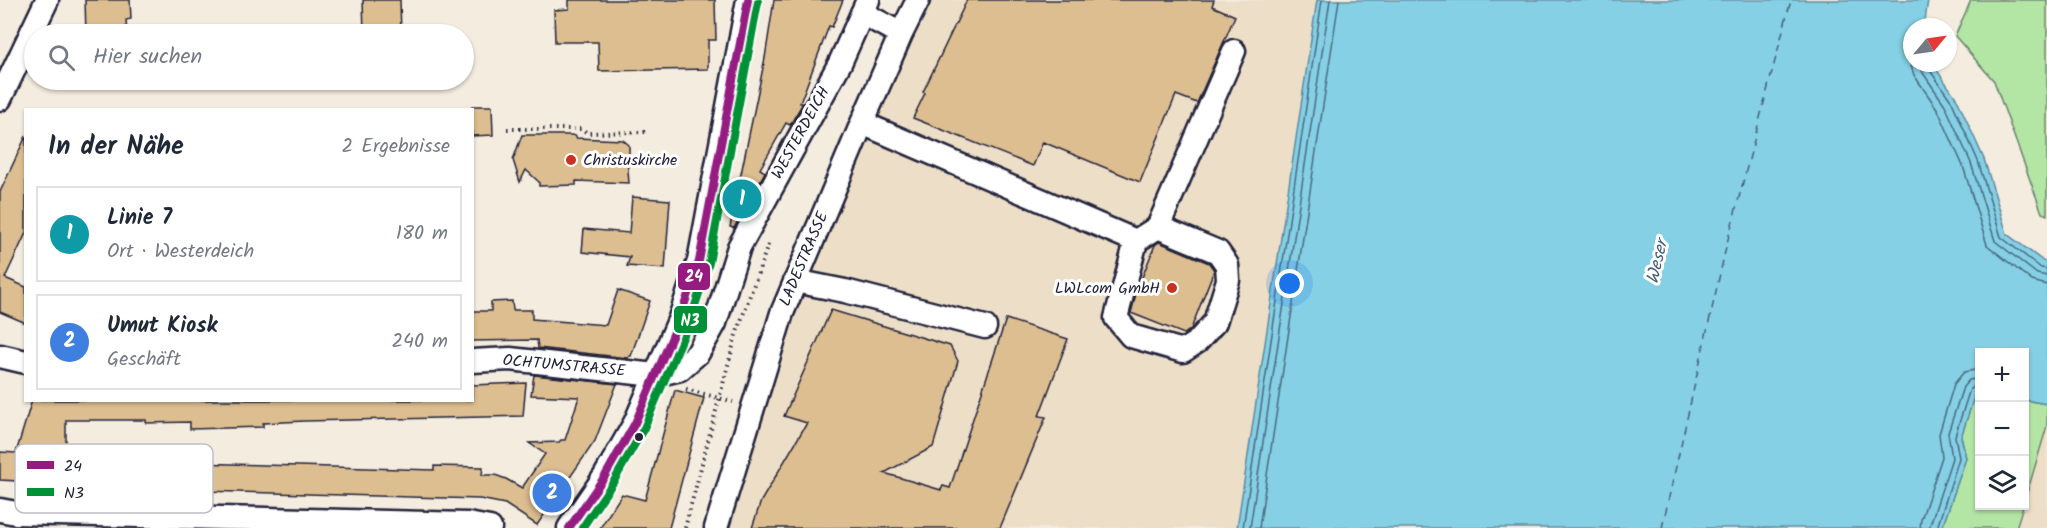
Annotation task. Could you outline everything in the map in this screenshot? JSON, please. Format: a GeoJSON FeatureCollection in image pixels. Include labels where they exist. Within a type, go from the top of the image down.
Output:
{"type":"FeatureCollection","features":[{"type":"Feature","properties":{"kind":"street"},"geometry":{"type":"LineString","coordinates":[[36,24],[47,0]]}},
{"type":"Feature","properties":{"kind":"street"},"geometry":{"type":"LineString","coordinates":[[569,528],[605,476],[634,423],[680,318],[699,261],[748,0]]}},
{"type":"Feature","properties":{"kind":"street","name":"LADESTRASSE"},"geometry":{"type":"LineString","coordinates":[[716,528],[782,313],[862,123],[918,0]]}},
{"type":"Feature","properties":{"kind":"street"},"geometry":{"type":"LineString","coordinates":[[865,7],[901,34]]}},
{"type":"Feature","properties":{"kind":"street","name":"WESTERDEICH"},"geometry":{"type":"LineString","coordinates":[[655,375],[680,369],[698,353],[715,323],[739,247],[840,63],[865,7]]}},
{"type":"Feature","properties":{"kind":"street"},"geometry":{"type":"LineString","coordinates":[[0,99],[24,48]]}},
{"type":"Feature","properties":{"kind":"street"},"geometry":{"type":"LineString","coordinates":[[1158,227],[1218,252],[1227,265],[1228,280],[1215,322],[1197,342],[1183,351],[1131,336],[1116,318],[1136,241],[1158,227],[1234,51]]}},
{"type":"Feature","properties":{"kind":"street"},"geometry":{"type":"LineString","coordinates":[[862,123],[1136,241]]}},
{"type":"Feature","properties":{"kind":"street"},"geometry":{"type":"LineString","coordinates":[[795,281],[845,291],[985,327]]}},
{"type":"Feature","properties":{"kind":"street"},"geometry":{"type":"LineString","coordinates":[[0,356],[24,362]]}},
{"type":"Feature","properties":{"kind":"street","name":"OCHTUMSTRASSE"},"geometry":{"type":"LineString","coordinates":[[474,361],[510,359],[655,375]]}},
{"type":"Feature","properties":{"kind":"street"},"geometry":{"type":"LineString","coordinates":[[0,510],[15,513]]}},
{"type":"Feature","properties":{"kind":"street"},"geometry":{"type":"LineString","coordinates":[[16,513],[468,524],[490,528]]}},
{"type":"Feature","properties":{"kind":"path"},"geometry":{"type":"LineString","coordinates":[[507,129],[582,129],[587,133],[646,132]]}},
{"type":"Feature","properties":{"kind":"path"},"geometry":{"type":"LineString","coordinates":[[685,528],[736,335],[772,235]]}},
{"type":"Feature","properties":{"kind":"path"},"geometry":{"type":"LineString","coordinates":[[688,390],[730,401]]}},
{"type":"Feature","properties":{"kind":"shaded area"},"geometry":{"type":"Polygon","coordinates":[[[912,0],[1317,0],[1237,528],[716,528],[775,310],[912,0]]]}},
{"type":"Feature","properties":{"kind":"shaded area"},"geometry":{"type":"Polygon","coordinates":[[[2047,426],[2047,528],[2016,528],[2023,510],[2029,510],[2029,489],[2047,426]]]}},
{"type":"Feature","properties":{"kind":"green space"},"geometry":{"type":"Polygon","coordinates":[[[1971,0],[2047,0],[2047,215],[2042,213],[1994,81],[1957,38],[1957,32],[1971,0]]]}},
{"type":"Feature","properties":{"kind":"green space"},"geometry":{"type":"Polygon","coordinates":[[[1975,394],[1975,510],[2022,510],[2016,528],[1942,528],[1966,458],[1961,437],[1975,394]]]}},
{"type":"Feature","properties":{"kind":"green space"},"geometry":{"type":"Polygon","coordinates":[[[2029,401],[2047,404],[2047,426],[2029,487],[2029,401]]]}},
{"type":"Feature","properties":{"kind":"water","name":"Weser"},"geometry":{"type":"Polygon","coordinates":[[[1317,0],[1928,0],[1925,18],[1903,18],[1903,72],[1938,72],[1957,99],[1984,159],[2007,234],[2047,264],[2047,404],[2029,401],[2029,348],[1975,348],[1975,394],[1961,437],[1966,458],[1942,528],[1237,528],[1317,0]]]}},
{"type":"Feature","properties":{"kind":"building"},"geometry":{"type":"Polygon","coordinates":[[[85,0],[130,0],[131,19],[126,20],[126,24],[86,24],[85,0]]]}},
{"type":"Feature","properties":{"kind":"building"},"geometry":{"type":"Polygon","coordinates":[[[363,0],[400,0],[401,24],[364,24],[363,0]]]}},
{"type":"Feature","properties":{"kind":"building"},"geometry":{"type":"Polygon","coordinates":[[[569,0],[715,0],[716,40],[708,40],[708,69],[599,71],[598,42],[555,42],[554,10],[569,9],[569,0]]]}},
{"type":"Feature","properties":{"kind":"building"},"geometry":{"type":"Polygon","coordinates":[[[774,0],[843,0],[832,27],[829,26],[800,103],[803,103],[790,125],[786,123],[760,169],[765,172],[734,228],[730,227],[765,58],[774,0]]]}},
{"type":"Feature","properties":{"kind":"building"},"geometry":{"type":"Polygon","coordinates":[[[967,0],[1214,0],[1212,6],[1235,16],[1197,103],[1176,95],[1140,182],[1043,142],[1033,166],[913,118],[967,0]]]}},
{"type":"Feature","properties":{"kind":"building"},"geometry":{"type":"Polygon","coordinates":[[[472,106],[492,106],[493,135],[474,136],[474,108],[472,106]]]}},
{"type":"Feature","properties":{"kind":"building","name":"Christuskirche"},"geometry":{"type":"Polygon","coordinates":[[[522,135],[571,135],[576,138],[623,140],[629,145],[629,158],[627,158],[629,183],[576,181],[576,185],[539,186],[539,182],[526,170],[520,182],[513,160],[522,135]]]}},
{"type":"Feature","properties":{"kind":"building"},"geometry":{"type":"Polygon","coordinates":[[[24,140],[24,237],[5,278],[24,286],[24,322],[0,312],[0,192],[24,140]]]}},
{"type":"Feature","properties":{"kind":"building"},"geometry":{"type":"Polygon","coordinates":[[[632,197],[670,200],[665,269],[627,266],[630,257],[582,252],[584,229],[629,233],[632,197]]]}},
{"type":"Feature","properties":{"kind":"building"},"geometry":{"type":"Polygon","coordinates":[[[1159,242],[1209,263],[1214,270],[1191,329],[1184,334],[1131,313],[1137,290],[1155,245],[1159,242]]]}},
{"type":"Feature","properties":{"kind":"building"},"geometry":{"type":"Polygon","coordinates":[[[618,290],[650,301],[631,356],[628,358],[538,348],[537,340],[474,341],[474,311],[491,311],[491,302],[512,301],[513,310],[532,310],[532,319],[606,325],[618,290]]]}},
{"type":"Feature","properties":{"kind":"building"},"geometry":{"type":"Polygon","coordinates":[[[831,310],[950,346],[958,361],[933,447],[884,473],[941,490],[943,486],[950,488],[1006,319],[1068,339],[1039,416],[1046,417],[1000,528],[752,528],[761,501],[807,423],[784,416],[831,310]]]}},
{"type":"Feature","properties":{"kind":"building"},"geometry":{"type":"Polygon","coordinates":[[[534,375],[617,384],[595,441],[537,525],[505,504],[480,499],[213,491],[213,463],[434,470],[434,466],[483,467],[482,475],[495,475],[522,488],[545,454],[529,443],[565,440],[579,397],[531,395],[534,375]]]}},
{"type":"Feature","properties":{"kind":"building"},"geometry":{"type":"Polygon","coordinates":[[[526,383],[523,416],[304,421],[263,423],[263,427],[190,429],[190,422],[66,420],[66,444],[19,444],[31,402],[474,402],[474,385],[526,383]]]}},
{"type":"Feature","properties":{"kind":"building"},"geometry":{"type":"Polygon","coordinates":[[[675,390],[704,398],[669,528],[600,528],[622,494],[645,500],[675,390]]]}},
{"type":"Feature","properties":{"kind":"building"},"geometry":{"type":"Polygon","coordinates":[[[0,452],[15,453],[15,481],[0,480],[0,452]]]}},
{"type":"Feature","properties":{"kind":"ferry route"},"geometry":{"type":"LineString","coordinates":[[1662,528],[1727,243],[1791,0]]}},
{"type":"Feature","properties":{"kind":"transit line","name":"24"},"geometry":{"type":"LineString","coordinates":[[569,528],[605,476],[635,423],[680,318],[699,261],[748,0]]}},
{"type":"Feature","properties":{"kind":"transit line","name":"N3"},"geometry":{"type":"LineString","coordinates":[[582,528],[614,481],[644,428],[690,321],[709,263],[758,2]]}},
{"type":"Feature","properties":{"kind":"place","name":"Christuskirche"},"geometry":{"type":"Point","coordinates":[571,160]}},
{"type":"Feature","properties":{"kind":"place","name":"Linie 7"},"geometry":{"type":"Point","coordinates":[742,199]}},
{"type":"Feature","properties":{"kind":"place","name":"LWLcom GmbH"},"geometry":{"type":"Point","coordinates":[1172,288]}},
{"type":"Feature","properties":{"kind":"place","name":"Umut Kiosk"},"geometry":{"type":"Point","coordinates":[552,493]}}]}
